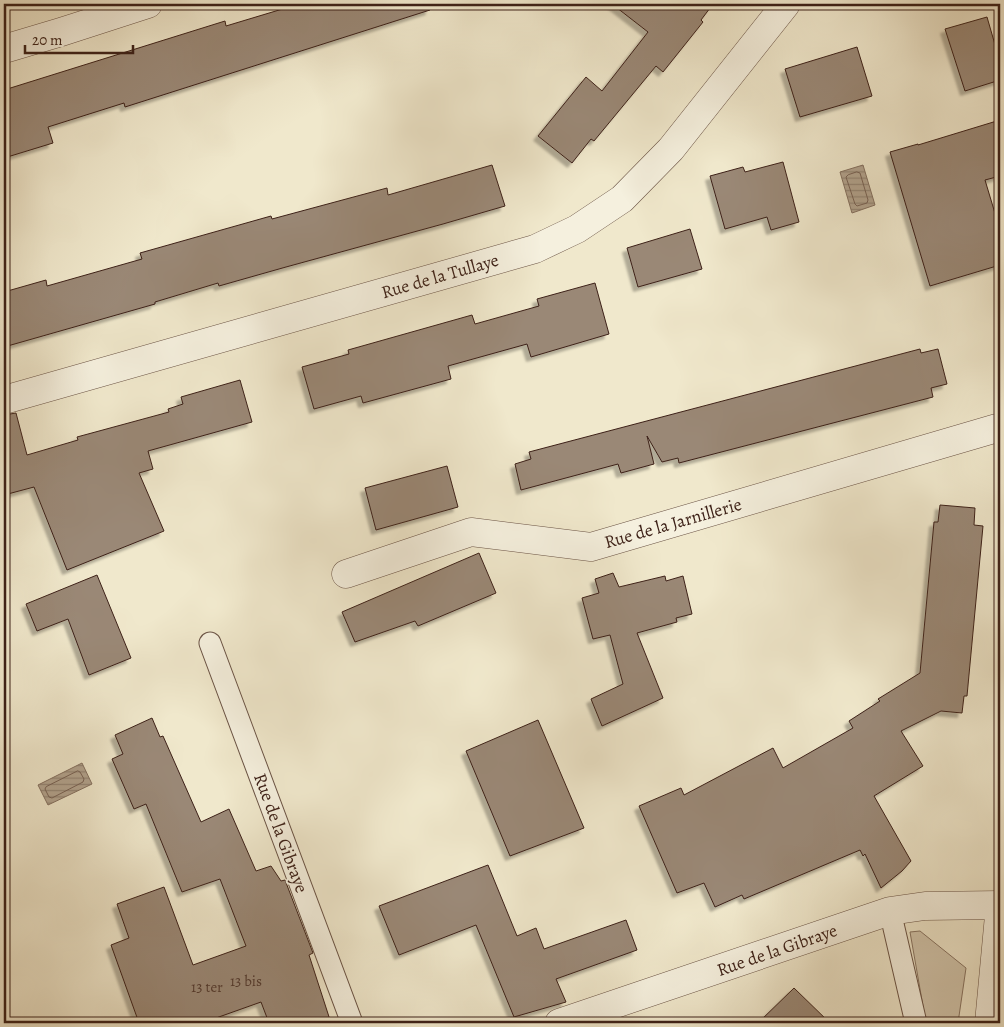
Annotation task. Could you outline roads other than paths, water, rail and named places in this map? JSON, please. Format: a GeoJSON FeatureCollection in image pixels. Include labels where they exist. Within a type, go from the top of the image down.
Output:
{"type":"FeatureCollection","features":[{"type":"Feature","properties":{"kind":"street"},"geometry":{"type":"LineString","coordinates":[[4,48],[148,4]]}},
{"type":"Feature","properties":{"kind":"street","name":"Rue de la Tullaye"},"geometry":{"type":"LineString","coordinates":[[4,400],[535,249],[577,229],[622,199],[671,149],[786,4]]}},
{"type":"Feature","properties":{"kind":"street","name":"Rue de la Jarnillerie"},"geometry":{"type":"LineString","coordinates":[[346,574],[471,532],[590,547],[999,424]]}},
{"type":"Feature","properties":{"kind":"street"},"geometry":{"type":"LineString","coordinates":[[989,1023],[1000,905]]}},
{"type":"Feature","properties":{"kind":"street","name":"Rue de la Gibraye"},"geometry":{"type":"LineString","coordinates":[[559,1023],[890,911],[925,906],[1000,905]]}},
{"type":"Feature","properties":{"kind":"lane","name":"Rue de la Gibraye"},"geometry":{"type":"LineString","coordinates":[[210,643],[352,1023]]}},
{"type":"Feature","properties":{"kind":"lane"},"geometry":{"type":"LineString","coordinates":[[890,911],[916,1023]]}},
{"type":"Feature","properties":{"kind":"water"},"geometry":{"type":"Polygon","coordinates":[[[863,165],[875,205],[852,213],[840,172],[863,165]]]}},
{"type":"Feature","properties":{"kind":"water"},"geometry":{"type":"Polygon","coordinates":[[[82,763],[92,784],[48,805],[38,785],[82,763]]]}}]}
